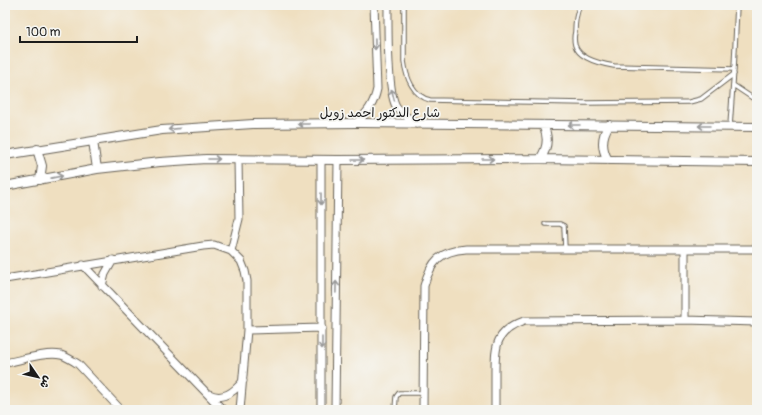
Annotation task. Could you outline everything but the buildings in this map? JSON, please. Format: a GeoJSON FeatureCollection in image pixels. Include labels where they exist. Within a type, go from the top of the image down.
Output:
{"type":"FeatureCollection","features":[{"type":"Feature","properties":{"kind":"street"},"geometry":{"type":"LineString","coordinates":[[356,123],[367,112],[375,98],[374,5]]}},
{"type":"Feature","properties":{"kind":"street"},"geometry":{"type":"LineString","coordinates":[[388,5],[392,94],[396,106],[402,113],[417,124]]}},
{"type":"Feature","properties":{"kind":"street"},"geometry":{"type":"LineString","coordinates":[[374,13],[388,13]]}},
{"type":"Feature","properties":{"kind":"street","name":"شارع الدكتور احمد زويل"},"geometry":{"type":"LineString","coordinates":[[5,155],[188,128],[253,124],[356,123],[757,127]]}},
{"type":"Feature","properties":{"kind":"street"},"geometry":{"type":"LineString","coordinates":[[540,159],[547,146],[546,131],[543,125]]}},
{"type":"Feature","properties":{"kind":"street"},"geometry":{"type":"LineString","coordinates":[[608,160],[604,154],[602,146],[603,139],[609,126]]}},
{"type":"Feature","properties":{"kind":"street"},"geometry":{"type":"LineString","coordinates":[[92,141],[98,169]]}},
{"type":"Feature","properties":{"kind":"street"},"geometry":{"type":"LineString","coordinates":[[37,150],[42,166],[40,180]]}},
{"type":"Feature","properties":{"kind":"street"},"geometry":{"type":"LineString","coordinates":[[5,186],[98,169],[206,159],[540,159],[757,162]]}},
{"type":"Feature","properties":{"kind":"street"},"geometry":{"type":"LineString","coordinates":[[231,251],[239,220],[238,159]]}},
{"type":"Feature","properties":{"kind":"street"},"geometry":{"type":"LineString","coordinates":[[321,160],[321,410]]}},
{"type":"Feature","properties":{"kind":"street"},"geometry":{"type":"LineString","coordinates":[[335,410],[338,160]]}},
{"type":"Feature","properties":{"kind":"street"},"geometry":{"type":"LineString","coordinates":[[5,279],[203,246],[214,245],[231,251],[241,261],[247,281],[247,330],[240,410]]}},
{"type":"Feature","properties":{"kind":"street"},"geometry":{"type":"LineString","coordinates":[[685,249],[686,320]]}},
{"type":"Feature","properties":{"kind":"street"},"geometry":{"type":"LineString","coordinates":[[423,410],[424,286],[427,274],[433,263],[442,255],[453,250],[757,249]]}},
{"type":"Feature","properties":{"kind":"street"},"geometry":{"type":"LineString","coordinates":[[102,286],[105,274],[112,260]]}},
{"type":"Feature","properties":{"kind":"street"},"geometry":{"type":"LineString","coordinates":[[83,265],[223,410]]}},
{"type":"Feature","properties":{"kind":"street"},"geometry":{"type":"LineString","coordinates":[[495,410],[495,350],[505,331],[524,321],[686,320],[757,322]]}},
{"type":"Feature","properties":{"kind":"street"},"geometry":{"type":"LineString","coordinates":[[247,330],[322,328]]}},
{"type":"Feature","properties":{"kind":"street"},"geometry":{"type":"LineString","coordinates":[[5,363],[50,354],[70,358],[78,364],[121,410]]}},
{"type":"Feature","properties":{"kind":"street"},"geometry":{"type":"LineString","coordinates":[[209,394],[213,397],[226,396],[243,381]]}},
{"type":"Feature","properties":{"kind":"lane"},"geometry":{"type":"LineString","coordinates":[[404,5],[405,70],[408,79],[417,93],[424,99],[585,103],[689,102],[701,98],[734,74]]}},
{"type":"Feature","properties":{"kind":"lane"},"geometry":{"type":"LineString","coordinates":[[580,5],[575,22],[575,46],[589,59],[614,66],[734,69]]}},
{"type":"Feature","properties":{"kind":"lane"},"geometry":{"type":"LineString","coordinates":[[730,126],[734,74],[736,5]]}},
{"type":"Feature","properties":{"kind":"lane"},"geometry":{"type":"LineString","coordinates":[[733,85],[757,102]]}},
{"type":"Feature","properties":{"kind":"lane"},"geometry":{"type":"LineString","coordinates":[[545,224],[560,224],[564,226],[565,249]]}},
{"type":"Feature","properties":{"kind":"lane"},"geometry":{"type":"LineString","coordinates":[[396,410],[396,397],[399,393],[423,393]]}}]}
